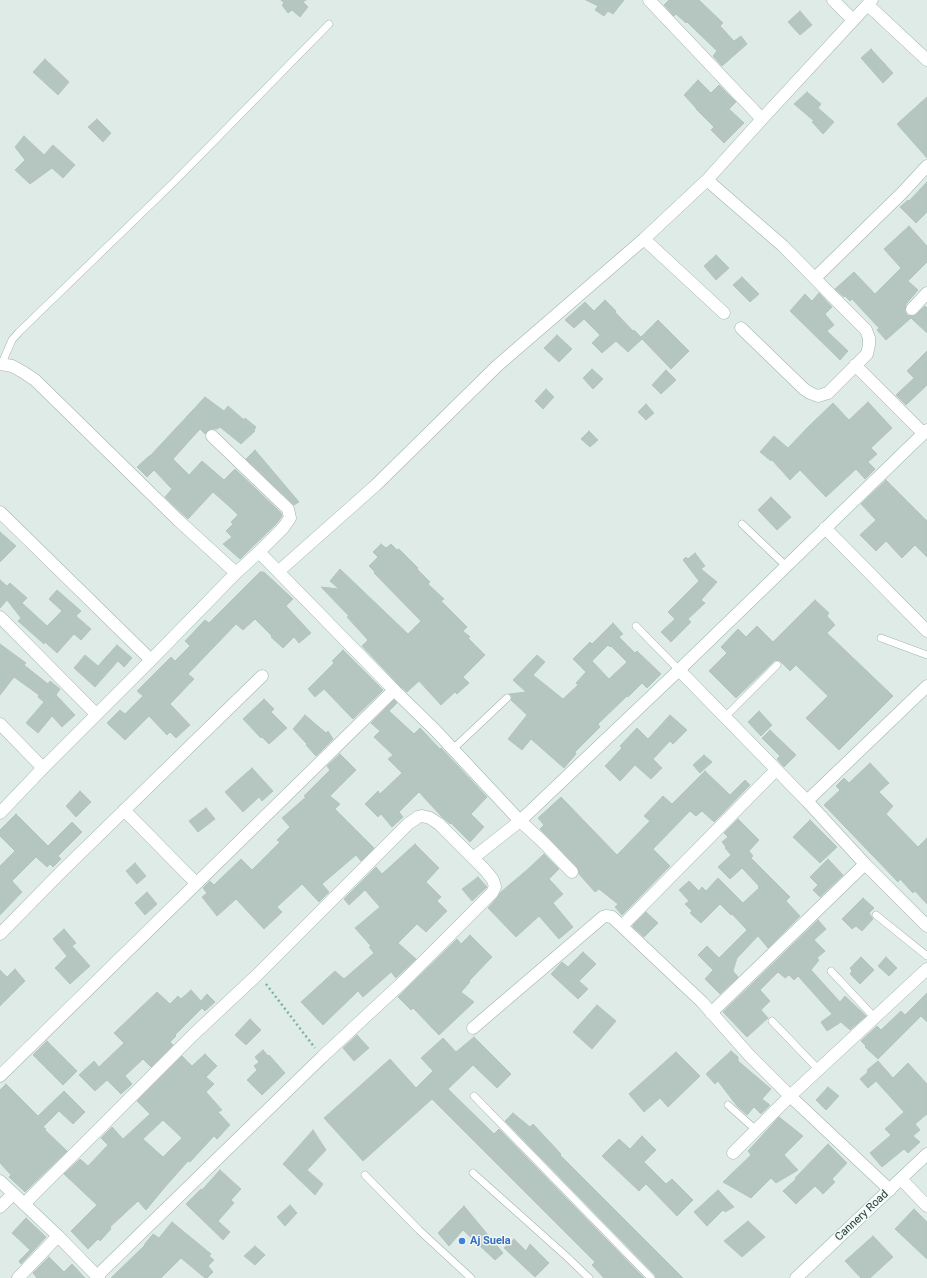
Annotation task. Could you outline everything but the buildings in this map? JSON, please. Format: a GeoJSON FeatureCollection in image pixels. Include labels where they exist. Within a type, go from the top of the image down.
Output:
{"type":"FeatureCollection","features":[{"type":"Feature","properties":{"kind":"street"},"geometry":{"type":"LineString","coordinates":[[649,0],[762,118]]}},
{"type":"Feature","properties":{"kind":"street"},"geometry":{"type":"LineString","coordinates":[[833,0],[853,20]]}},
{"type":"Feature","properties":{"kind":"street"},"geometry":{"type":"LineString","coordinates":[[279,571],[376,485],[497,366],[644,239],[708,180],[762,118],[870,2],[927,60]]}},
{"type":"Feature","properties":{"kind":"street"},"geometry":{"type":"LineString","coordinates":[[815,278],[897,198],[927,166]]}},
{"type":"Feature","properties":{"kind":"street"},"geometry":{"type":"LineString","coordinates":[[708,180],[783,246],[866,330],[869,338],[869,345],[867,354],[828,394],[818,396],[810,394],[804,389],[741,328]]}},
{"type":"Feature","properties":{"kind":"street"},"geometry":{"type":"LineString","coordinates":[[644,239],[724,313]]}},
{"type":"Feature","properties":{"kind":"street"},"geometry":{"type":"LineString","coordinates":[[912,309],[927,293]]}},
{"type":"Feature","properties":{"kind":"street"},"geometry":{"type":"LineString","coordinates":[[1,364],[23,372],[35,380],[179,520],[236,573]]}},
{"type":"Feature","properties":{"kind":"street"},"geometry":{"type":"LineString","coordinates":[[473,858],[520,821],[680,670],[925,432],[855,365]]}},
{"type":"Feature","properties":{"kind":"street"},"geometry":{"type":"LineString","coordinates":[[0,813],[236,573],[283,528],[290,518],[288,510],[212,436]]}},
{"type":"Feature","properties":{"kind":"street"},"geometry":{"type":"LineString","coordinates":[[0,512],[151,660]]}},
{"type":"Feature","properties":{"kind":"street"},"geometry":{"type":"LineString","coordinates":[[825,528],[927,631]]}},
{"type":"Feature","properties":{"kind":"street"},"geometry":{"type":"LineString","coordinates":[[259,552],[453,749],[520,821],[572,872]]}},
{"type":"Feature","properties":{"kind":"street"},"geometry":{"type":"LineString","coordinates":[[0,617],[96,714]]}},
{"type":"Feature","properties":{"kind":"street"},"geometry":{"type":"LineString","coordinates":[[680,670],[865,864],[927,926]]}},
{"type":"Feature","properties":{"kind":"street"},"geometry":{"type":"LineString","coordinates":[[0,934],[61,872],[262,676]]}},
{"type":"Feature","properties":{"kind":"street"},"geometry":{"type":"LineString","coordinates":[[807,802],[927,686]]}},
{"type":"Feature","properties":{"kind":"street"},"geometry":{"type":"LineString","coordinates":[[0,1076],[394,690]]}},
{"type":"Feature","properties":{"kind":"street"},"geometry":{"type":"LineString","coordinates":[[0,724],[43,768]]}},
{"type":"Feature","properties":{"kind":"street"},"geometry":{"type":"LineString","coordinates":[[622,926],[776,770]]}},
{"type":"Feature","properties":{"kind":"street"},"geometry":{"type":"LineString","coordinates":[[124,810],[196,883]]}},
{"type":"Feature","properties":{"kind":"street"},"geometry":{"type":"LineString","coordinates":[[0,1181],[13,1194],[58,1236],[98,1277],[322,1057],[405,980],[492,893],[495,887],[494,880],[439,824],[430,818],[422,816],[418,817],[408,824],[258,974],[194,1034],[24,1204]]}},
{"type":"Feature","properties":{"kind":"street"},"geometry":{"type":"LineString","coordinates":[[711,1013],[865,864]]}},
{"type":"Feature","properties":{"kind":"street"},"geometry":{"type":"LineString","coordinates":[[474,1028],[603,917],[612,917],[702,1002],[749,1055],[790,1096],[890,1190]]}},
{"type":"Feature","properties":{"kind":"street"},"geometry":{"type":"LineString","coordinates":[[733,1153],[790,1096],[927,969]]}},
{"type":"Feature","properties":{"kind":"street","name":"Cannery Road"},"geometry":{"type":"LineString","coordinates":[[802,1276],[927,1154]]}},
{"type":"Feature","properties":{"kind":"street"},"geometry":{"type":"LineString","coordinates":[[901,1179],[927,1206]]}},
{"type":"Feature","properties":{"kind":"street"},"geometry":{"type":"LineString","coordinates":[[0,1207],[13,1194]]}},
{"type":"Feature","properties":{"kind":"street"},"geometry":{"type":"LineString","coordinates":[[18,1278],[58,1236]]}},
{"type":"Feature","properties":{"kind":"lane"},"geometry":{"type":"LineString","coordinates":[[1,364],[12,340],[18,332],[176,180],[329,24]]}},
{"type":"Feature","properties":{"kind":"lane"},"geometry":{"type":"LineString","coordinates":[[742,524],[786,566]]}},
{"type":"Feature","properties":{"kind":"lane"},"geometry":{"type":"LineString","coordinates":[[636,626],[680,670]]}},
{"type":"Feature","properties":{"kind":"lane"},"geometry":{"type":"LineString","coordinates":[[881,638],[927,655]]}},
{"type":"Feature","properties":{"kind":"lane"},"geometry":{"type":"LineString","coordinates":[[725,717],[777,665]]}},
{"type":"Feature","properties":{"kind":"lane"},"geometry":{"type":"LineString","coordinates":[[453,749],[507,698]]}},
{"type":"Feature","properties":{"kind":"lane"},"geometry":{"type":"LineString","coordinates":[[876,915],[927,956]]}},
{"type":"Feature","properties":{"kind":"lane"},"geometry":{"type":"LineString","coordinates":[[831,971],[875,1018]]}},
{"type":"Feature","properties":{"kind":"lane"},"geometry":{"type":"LineString","coordinates":[[772,1021],[818,1070]]}},
{"type":"Feature","properties":{"kind":"lane"},"geometry":{"type":"LineString","coordinates":[[474,1096],[651,1278]]}},
{"type":"Feature","properties":{"kind":"lane"},"geometry":{"type":"LineString","coordinates":[[728,1105],[756,1130]]}},
{"type":"Feature","properties":{"kind":"lane"},"geometry":{"type":"LineString","coordinates":[[473,1173],[589,1278]]}},
{"type":"Feature","properties":{"kind":"lane"},"geometry":{"type":"LineString","coordinates":[[365,1176],[419,1230],[471,1278]]}},
{"type":"Feature","properties":{"kind":"path"},"geometry":{"type":"LineString","coordinates":[[258,974],[322,1057]]}},
{"type":"Feature","properties":{"kind":"place","name":"Aj Suela"},"geometry":{"type":"Point","coordinates":[462,1241]}}]}
